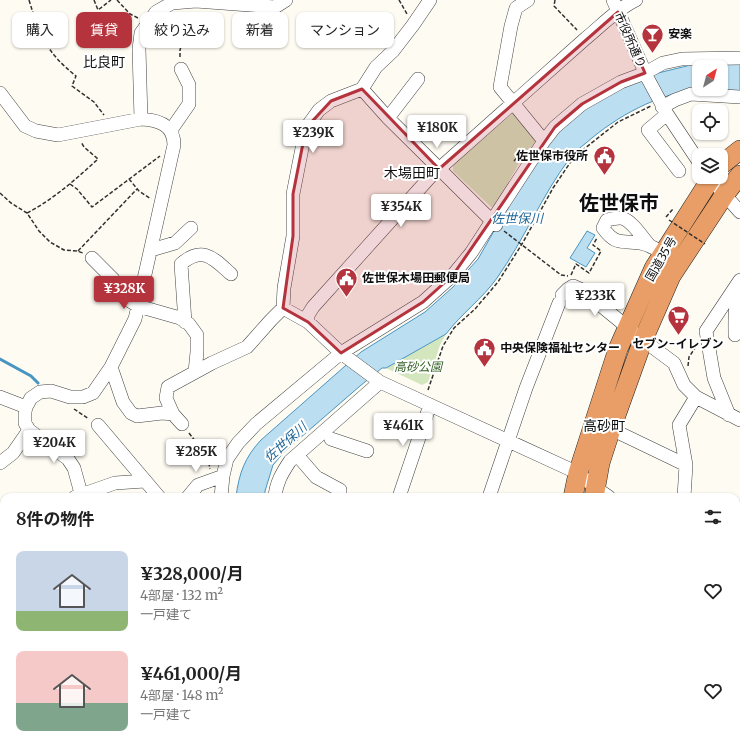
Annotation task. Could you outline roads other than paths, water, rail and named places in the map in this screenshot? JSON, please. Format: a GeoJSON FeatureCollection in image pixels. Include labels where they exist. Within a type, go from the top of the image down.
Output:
{"type":"FeatureCollection","features":[{"type":"Feature","properties":{"kind":"highway"},"geometry":{"type":"LineString","coordinates":[[728,161],[740,150]]}},
{"type":"Feature","properties":{"kind":"highway","name":"国道35号"},"geometry":{"type":"LineString","coordinates":[[600,493],[600,463],[611,429],[644,340],[671,276],[733,204],[740,175]]}},
{"type":"Feature","properties":{"kind":"highway","name":"国道35号"},"geometry":{"type":"LineString","coordinates":[[574,493],[578,473],[618,349],[654,268],[658,250],[675,223],[705,184]]}},
{"type":"Feature","properties":{"kind":"street"},"geometry":{"type":"LineString","coordinates":[[141,119],[139,49],[141,33],[156,12],[172,3],[202,1],[275,7],[286,0]]}},
{"type":"Feature","properties":{"kind":"street"},"geometry":{"type":"LineString","coordinates":[[182,424],[173,414],[166,398],[168,387],[247,347],[283,308],[284,288],[294,236],[293,194],[306,128],[320,110],[331,101],[362,89],[376,66],[393,51],[411,21],[430,0]]}},
{"type":"Feature","properties":{"kind":"street"},"geometry":{"type":"LineString","coordinates":[[528,0],[516,8],[510,26],[500,87],[544,141]]}},
{"type":"Feature","properties":{"kind":"street"},"geometry":{"type":"LineString","coordinates":[[308,322],[308,315],[313,307],[439,169],[585,39],[616,6],[636,0]]}},
{"type":"Feature","properties":{"kind":"street","name":"市役所通り"},"geometry":{"type":"LineString","coordinates":[[616,6],[660,107]]}},
{"type":"Feature","properties":{"kind":"street"},"geometry":{"type":"LineString","coordinates":[[191,493],[198,485],[217,475],[238,443],[256,424],[345,356],[423,302],[453,275],[494,223],[544,141],[555,127],[582,104],[621,82],[646,76],[662,63],[682,59],[740,58]]}},
{"type":"Feature","properties":{"kind":"street"},"geometry":{"type":"LineString","coordinates":[[171,130],[189,104],[189,85],[181,69]]}},
{"type":"Feature","properties":{"kind":"street"},"geometry":{"type":"LineString","coordinates":[[388,118],[418,79]]}},
{"type":"Feature","properties":{"kind":"street"},"geometry":{"type":"LineString","coordinates":[[362,89],[388,118],[494,223]]}},
{"type":"Feature","properties":{"kind":"street"},"geometry":{"type":"LineString","coordinates":[[0,93],[25,126],[36,131],[58,135],[141,119],[152,119],[162,123],[171,130],[174,137],[174,145],[135,319],[111,367],[93,393],[83,397],[74,397],[51,391],[40,392],[31,398],[26,407],[26,423],[29,430],[68,459],[74,468],[79,493]]}},
{"type":"Feature","properties":{"kind":"street"},"geometry":{"type":"LineString","coordinates":[[679,171],[648,130],[660,107],[674,100],[692,94],[740,97]]}},
{"type":"Feature","properties":{"kind":"street"},"geometry":{"type":"LineString","coordinates":[[660,107],[692,152]]}},
{"type":"Feature","properties":{"kind":"street"},"geometry":{"type":"LineString","coordinates":[[720,184],[733,204]]}},
{"type":"Feature","properties":{"kind":"street"},"geometry":{"type":"LineString","coordinates":[[621,218],[631,222],[642,238],[658,250],[641,243],[620,242],[609,237],[603,228],[607,220],[621,218]]}},
{"type":"Feature","properties":{"kind":"street"},"geometry":{"type":"LineString","coordinates":[[151,250],[175,243],[191,228]]}},
{"type":"Feature","properties":{"kind":"street"},"geometry":{"type":"LineString","coordinates":[[186,322],[181,264],[191,256],[208,255],[215,259],[231,274]]}},
{"type":"Feature","properties":{"kind":"street"},"geometry":{"type":"LineString","coordinates":[[92,258],[113,279],[125,298],[138,306],[180,318],[189,324],[197,335],[195,372]]}},
{"type":"Feature","properties":{"kind":"street"},"geometry":{"type":"LineString","coordinates":[[735,418],[714,378],[706,331],[740,280]]}},
{"type":"Feature","properties":{"kind":"street"},"geometry":{"type":"LineString","coordinates":[[490,493],[526,388],[560,299],[568,289],[573,286],[582,290],[627,327],[674,362],[684,385],[696,397],[735,418]]}},
{"type":"Feature","properties":{"kind":"street"},"geometry":{"type":"LineString","coordinates":[[735,335],[734,318],[737,299],[740,292]]}},
{"type":"Feature","properties":{"kind":"street"},"geometry":{"type":"LineString","coordinates":[[283,308],[308,322],[345,356],[376,380],[578,473],[599,493]]}},
{"type":"Feature","properties":{"kind":"street"},"geometry":{"type":"LineString","coordinates":[[111,367],[123,402],[131,413],[136,416],[162,413],[173,414]]}},
{"type":"Feature","properties":{"kind":"street"},"geometry":{"type":"LineString","coordinates":[[276,493],[280,476],[290,461],[376,380]]}},
{"type":"Feature","properties":{"kind":"street"},"geometry":{"type":"LineString","coordinates":[[0,397],[26,407]]}},
{"type":"Feature","properties":{"kind":"street"},"geometry":{"type":"LineString","coordinates":[[684,493],[686,465],[679,425],[696,397]]}},
{"type":"Feature","properties":{"kind":"street"},"geometry":{"type":"LineString","coordinates":[[400,493],[430,405]]}},
{"type":"Feature","properties":{"kind":"street"},"geometry":{"type":"LineString","coordinates":[[98,425],[156,493]]}},
{"type":"Feature","properties":{"kind":"street"},"geometry":{"type":"LineString","coordinates":[[611,429],[686,465]]}},
{"type":"Feature","properties":{"kind":"street"},"geometry":{"type":"LineString","coordinates":[[0,464],[13,453],[29,430]]}},
{"type":"Feature","properties":{"kind":"street"},"geometry":{"type":"LineString","coordinates":[[331,439],[367,451]]}},
{"type":"Feature","properties":{"kind":"street"},"geometry":{"type":"LineString","coordinates":[[297,455],[316,477],[340,490],[340,493]]}},
{"type":"Feature","properties":{"kind":"street"},"geometry":{"type":"LineString","coordinates":[[217,475],[220,493]]}},
{"type":"Feature","properties":{"kind":"street"},"geometry":{"type":"LineString","coordinates":[[88,493],[115,483],[146,481]]}},
{"type":"Feature","properties":{"kind":"water"},"geometry":{"type":"Polygon","coordinates":[[[728,63],[740,63],[740,91],[728,90],[728,63]]]}},
{"type":"Feature","properties":{"kind":"water","name":"佐世保川"},"geometry":{"type":"Polygon","coordinates":[[[692,65],[692,90],[653,101],[624,115],[577,150],[560,172],[497,278],[446,334],[386,368],[382,368],[285,451],[273,465],[265,493],[237,493],[241,473],[255,446],[361,352],[425,312],[453,287],[478,259],[502,217],[547,145],[564,125],[581,111],[618,90],[658,73],[692,65]]]}},
{"type":"Feature","properties":{"kind":"water"},"geometry":{"type":"Polygon","coordinates":[[[587,231],[595,235],[587,248],[595,253],[586,267],[570,258],[587,231]]]}},
{"type":"Feature","properties":{"kind":"waterway"},"geometry":{"type":"LineString","coordinates":[[0,359],[31,376],[38,383]]}},
{"type":"Feature","properties":{"kind":"place","name":"安楽"},"geometry":{"type":"Point","coordinates":[653,54]}},
{"type":"Feature","properties":{"kind":"place","name":"佐世保市役所"},"geometry":{"type":"Point","coordinates":[604,176]}},
{"type":"Feature","properties":{"kind":"place","name":"佐世保木場田郵便局"},"geometry":{"type":"Point","coordinates":[347,298]}},
{"type":"Feature","properties":{"kind":"place","name":"セブン-イレブン"},"geometry":{"type":"Point","coordinates":[678,336]}},
{"type":"Feature","properties":{"kind":"place","name":"中央保険福祉センター"},"geometry":{"type":"Point","coordinates":[484,368]}},
{"type":"Feature","properties":{"kind":"district","name":"比良町"},"geometry":{"type":"Point","coordinates":[104,62]}},
{"type":"Feature","properties":{"kind":"district","name":"木場田町"},"geometry":{"type":"Point","coordinates":[412,173]}},
{"type":"Feature","properties":{"kind":"district","name":"佐世保市"},"geometry":{"type":"Point","coordinates":[619,203]}},
{"type":"Feature","properties":{"kind":"district","name":"高砂町"},"geometry":{"type":"Point","coordinates":[604,426]}},
{"type":"Feature","properties":{"kind":"park label","name":"高砂公園"},"geometry":{"type":"Point","coordinates":[418,367]}}]}
